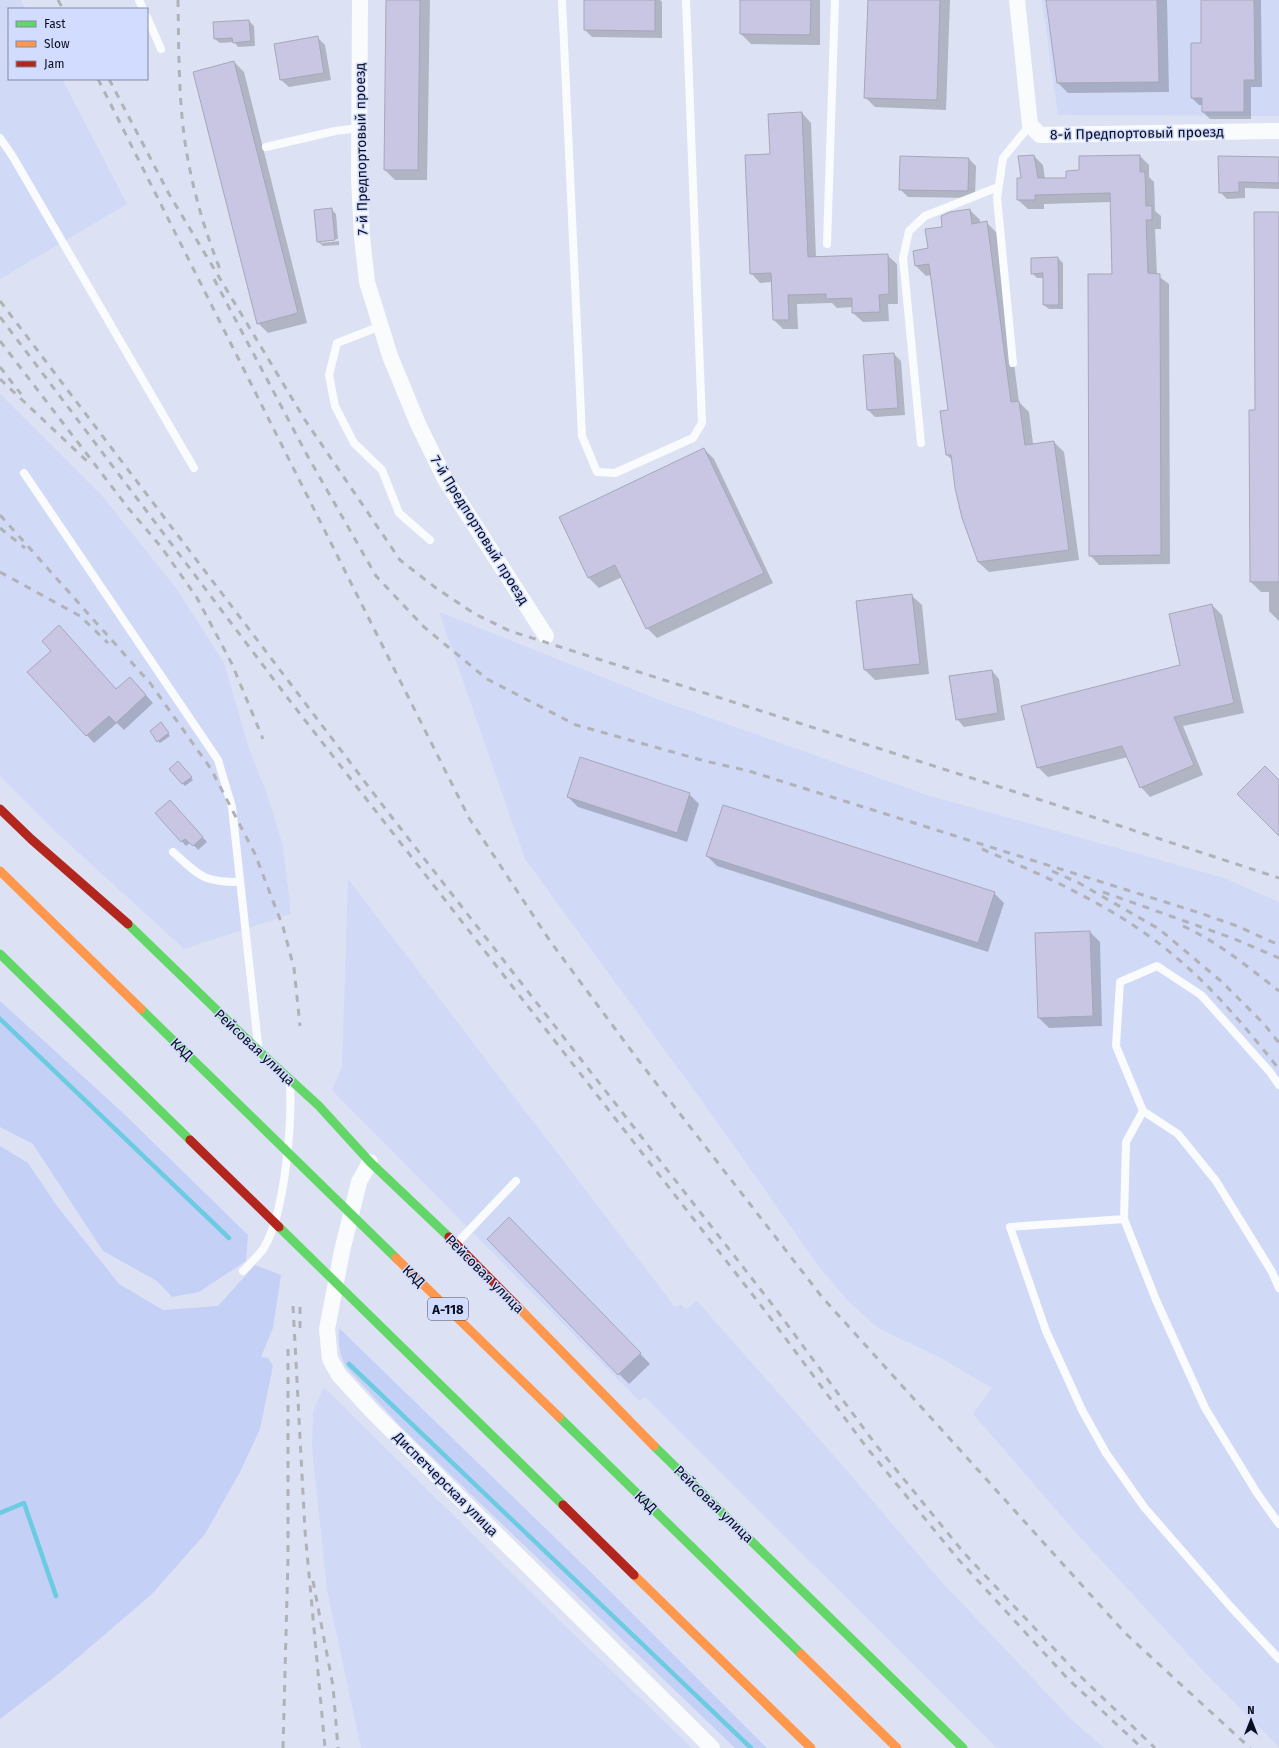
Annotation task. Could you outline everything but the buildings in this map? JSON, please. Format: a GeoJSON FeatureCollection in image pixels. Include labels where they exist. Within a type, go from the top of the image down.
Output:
{"type":"FeatureCollection","features":[{"type":"Feature","properties":{"kind":"main road","name":"Рейсовая улица"},"geometry":{"type":"LineString","coordinates":[[0,809],[31,839],[113,910],[290,1079],[342,1130],[370,1162],[456,1244],[646,1438],[963,1748]]}},
{"type":"Feature","properties":{"kind":"main road","name":"КАД"},"geometry":{"type":"LineString","coordinates":[[0,871],[897,1748]]}},
{"type":"Feature","properties":{"kind":"main road"},"geometry":{"type":"LineString","coordinates":[[0,954],[811,1748]]}},
{"type":"Feature","properties":{"kind":"street","name":"7-й Предпортовый проезд"},"geometry":{"type":"LineString","coordinates":[[360,0],[359,128],[362,237],[367,282],[390,356],[418,424],[445,479],[546,636]]}},
{"type":"Feature","properties":{"kind":"street","name":"8-й Предпортовый проезд"},"geometry":{"type":"LineString","coordinates":[[1017,0],[1030,125],[1040,135],[1279,131]]}},
{"type":"Feature","properties":{"kind":"street","name":"Диспетчерская улица"},"geometry":{"type":"LineString","coordinates":[[370,1162],[359,1182],[342,1251],[327,1329],[330,1359],[339,1375],[373,1412],[712,1748]]}},
{"type":"Feature","properties":{"kind":"lane"},"geometry":{"type":"LineString","coordinates":[[562,0],[582,436],[597,472],[615,473],[693,438],[702,423],[686,0]]}},
{"type":"Feature","properties":{"kind":"lane"},"geometry":{"type":"LineString","coordinates":[[827,244],[835,0]]}},
{"type":"Feature","properties":{"kind":"lane"},"geometry":{"type":"LineString","coordinates":[[148,19],[161,49]]}},
{"type":"Feature","properties":{"kind":"lane"},"geometry":{"type":"LineString","coordinates":[[1013,363],[997,198],[1003,158],[1030,125]]}},
{"type":"Feature","properties":{"kind":"lane"},"geometry":{"type":"LineString","coordinates":[[266,147],[335,131],[359,128]]}},
{"type":"Feature","properties":{"kind":"lane"},"geometry":{"type":"LineString","coordinates":[[0,138],[13,157],[194,468]]}},
{"type":"Feature","properties":{"kind":"lane"},"geometry":{"type":"LineString","coordinates":[[921,443],[903,258],[909,231],[925,216],[998,187]]}},
{"type":"Feature","properties":{"kind":"lane"},"geometry":{"type":"LineString","coordinates":[[381,326],[337,343],[329,375],[335,406],[354,443],[382,470],[399,513],[430,540]]}},
{"type":"Feature","properties":{"kind":"lane"},"geometry":{"type":"LineString","coordinates":[[24,473],[218,760],[232,807],[239,882],[259,1051]]}},
{"type":"Feature","properties":{"kind":"lane"},"geometry":{"type":"LineString","coordinates":[[173,852],[199,876],[216,882],[239,882]]}},
{"type":"Feature","properties":{"kind":"lane"},"geometry":{"type":"LineString","coordinates":[[1279,1085],[1270,1072],[1201,995],[1157,966],[1120,982],[1116,1046],[1143,1111],[1178,1134],[1216,1181],[1272,1272],[1279,1288]]}},
{"type":"Feature","properties":{"kind":"lane"},"geometry":{"type":"LineString","coordinates":[[243,1271],[264,1247],[271,1233],[281,1196],[291,1111],[290,1079]]}},
{"type":"Feature","properties":{"kind":"lane"},"geometry":{"type":"LineString","coordinates":[[1143,1111],[1126,1142],[1124,1219],[1156,1300],[1205,1408],[1257,1493],[1279,1524]]}},
{"type":"Feature","properties":{"kind":"lane"},"geometry":{"type":"LineString","coordinates":[[456,1244],[516,1181]]}},
{"type":"Feature","properties":{"kind":"lane"},"geometry":{"type":"LineString","coordinates":[[1124,1219],[1010,1227],[1046,1331],[1082,1410],[1106,1453],[1144,1507],[1230,1606],[1279,1659]]}},
{"type":"Feature","properties":{"kind":"shaded area"},"geometry":{"type":"Polygon","coordinates":[[[0,0],[21,0],[25,8],[8,8],[8,80],[63,80],[127,204],[0,279],[0,0]]]}},
{"type":"Feature","properties":{"kind":"shaded area"},"geometry":{"type":"Polygon","coordinates":[[[1042,0],[1279,0],[1279,116],[1058,115],[1042,0]]]}},
{"type":"Feature","properties":{"kind":"shaded area"},"geometry":{"type":"Polygon","coordinates":[[[0,394],[103,497],[176,588],[224,663],[248,745],[268,797],[283,846],[291,914],[184,949],[55,831],[0,776],[0,394]]]}},
{"type":"Feature","properties":{"kind":"shaded area"},"geometry":{"type":"Polygon","coordinates":[[[439,612],[662,701],[927,795],[1224,878],[1279,902],[1279,1747],[1208,1676],[1078,1535],[973,1414],[992,1388],[941,1358],[878,1328],[848,1301],[820,1268],[710,1112],[525,859],[439,612]]]}},
{"type":"Feature","properties":{"kind":"shaded area"},"geometry":{"type":"Polygon","coordinates":[[[348,879],[675,1307],[681,1304],[686,1309],[697,1301],[843,1466],[939,1579],[1072,1720],[1104,1748],[997,1748],[645,1397],[639,1401],[332,1090],[342,1067],[348,879]]]}},
{"type":"Feature","properties":{"kind":"shaded area"},"geometry":{"type":"Polygon","coordinates":[[[0,1001],[122,1112],[248,1235],[246,1261],[199,1292],[172,1297],[157,1281],[103,1251],[33,1144],[0,1127],[0,1001]]]}},
{"type":"Feature","properties":{"kind":"shaded area"},"geometry":{"type":"Polygon","coordinates":[[[0,1146],[28,1163],[57,1206],[119,1284],[163,1310],[218,1306],[255,1265],[281,1275],[273,1328],[261,1357],[268,1358],[273,1366],[260,1429],[240,1472],[205,1534],[151,1595],[61,1672],[0,1719],[0,1146]]]}},
{"type":"Feature","properties":{"kind":"shaded area"},"geometry":{"type":"Polygon","coordinates":[[[339,1328],[609,1590],[767,1748],[735,1748],[402,1428],[346,1367],[340,1348],[339,1328]]]}},
{"type":"Feature","properties":{"kind":"shaded area"},"geometry":{"type":"Polygon","coordinates":[[[324,1387],[565,1626],[692,1748],[361,1748],[327,1590],[312,1448],[313,1411],[324,1387]]]}},
{"type":"Feature","properties":{"kind":"waterway"},"geometry":{"type":"LineString","coordinates":[[0,1019],[229,1238]]}},
{"type":"Feature","properties":{"kind":"waterway"},"geometry":{"type":"LineString","coordinates":[[349,1364],[751,1748]]}},
{"type":"Feature","properties":{"kind":"waterway"},"geometry":{"type":"LineString","coordinates":[[0,1513],[24,1503],[56,1596]]}},
{"type":"Feature","properties":{"kind":"railway"},"geometry":{"type":"LineString","coordinates":[[58,0],[62,8]]}},
{"type":"Feature","properties":{"kind":"railway"},"geometry":{"type":"LineString","coordinates":[[178,0],[181,107],[186,149],[199,209],[221,272]]}},
{"type":"Feature","properties":{"kind":"railway"},"geometry":{"type":"LineString","coordinates":[[99,80],[469,818],[550,941],[639,1061],[822,1297],[1125,1633],[1250,1748]]}},
{"type":"Feature","properties":{"kind":"railway"},"geometry":{"type":"LineString","coordinates":[[110,80],[169,194],[305,420],[400,560],[436,588],[475,614],[510,631],[1050,803],[1279,878]]}},
{"type":"Feature","properties":{"kind":"railway"},"geometry":{"type":"LineString","coordinates":[[214,279],[307,455],[376,576],[424,627],[487,679],[576,725],[705,761],[749,771],[1200,913],[1237,926],[1279,945]]}},
{"type":"Feature","properties":{"kind":"railway"},"geometry":{"type":"LineString","coordinates":[[0,301],[387,811],[775,1308],[876,1445],[964,1553],[1076,1672],[1155,1748]]}},
{"type":"Feature","properties":{"kind":"railway"},"geometry":{"type":"LineString","coordinates":[[0,317],[290,701],[766,1312],[867,1448],[958,1559],[1068,1679],[1142,1748]]}},
{"type":"Feature","properties":{"kind":"railway"},"geometry":{"type":"LineString","coordinates":[[0,341],[129,509],[162,548],[197,598],[232,664],[263,739]]}},
{"type":"Feature","properties":{"kind":"railway"},"geometry":{"type":"LineString","coordinates":[[0,367],[21,394]]}},
{"type":"Feature","properties":{"kind":"railway"},"geometry":{"type":"LineString","coordinates":[[0,379],[90,464]]}},
{"type":"Feature","properties":{"kind":"railway"},"geometry":{"type":"LineString","coordinates":[[0,515],[150,683],[211,769],[255,854],[283,927],[294,968],[300,1026]]}},
{"type":"Feature","properties":{"kind":"railway"},"geometry":{"type":"LineString","coordinates":[[0,528],[25,548]]}},
{"type":"Feature","properties":{"kind":"railway"},"geometry":{"type":"LineString","coordinates":[[0,572],[80,616],[108,643]]}},
{"type":"Feature","properties":{"kind":"railway"},"geometry":{"type":"LineString","coordinates":[[982,849],[1063,885],[1115,913],[1139,929],[1163,947],[1199,978],[1246,1029],[1279,1069]]}},
{"type":"Feature","properties":{"kind":"railway"},"geometry":{"type":"LineString","coordinates":[[1052,871],[1079,883],[1159,929],[1222,982],[1264,1024],[1279,1043]]}},
{"type":"Feature","properties":{"kind":"railway"},"geometry":{"type":"LineString","coordinates":[[1103,892],[1232,938],[1279,958]]}},
{"type":"Feature","properties":{"kind":"railway"},"geometry":{"type":"LineString","coordinates":[[1183,926],[1221,947],[1279,991]]}},
{"type":"Feature","properties":{"kind":"railway"},"geometry":{"type":"LineString","coordinates":[[300,1302],[300,1328]]}},
{"type":"Feature","properties":{"kind":"railway"},"geometry":{"type":"LineString","coordinates":[[293,1306],[305,1531],[325,1748]]}},
{"type":"Feature","properties":{"kind":"railway"},"geometry":{"type":"LineString","coordinates":[[283,1748],[288,1558],[288,1342]]}},
{"type":"Feature","properties":{"kind":"railway"},"geometry":{"type":"LineString","coordinates":[[313,1581],[333,1686],[338,1748]]}},
{"type":"Feature","properties":{"kind":"traffic: fast"},"geometry":{"type":"LineString","coordinates":[[128,924],[259,1051],[319,1106],[370,1162],[449,1237]]}},
{"type":"Feature","properties":{"kind":"traffic: fast"},"geometry":{"type":"LineString","coordinates":[[0,954],[190,1140]]}},
{"type":"Feature","properties":{"kind":"traffic: fast"},"geometry":{"type":"LineString","coordinates":[[141,1009],[396,1258]]}},
{"type":"Feature","properties":{"kind":"traffic: fast"},"geometry":{"type":"LineString","coordinates":[[279,1227],[563,1505]]}},
{"type":"Feature","properties":{"kind":"traffic: fast"},"geometry":{"type":"LineString","coordinates":[[559,1417],[801,1654]]}},
{"type":"Feature","properties":{"kind":"traffic: fast"},"geometry":{"type":"LineString","coordinates":[[654,1446],[963,1748]]}},
{"type":"Feature","properties":{"kind":"traffic: slow"},"geometry":{"type":"LineString","coordinates":[[0,871],[141,1009]]}},
{"type":"Feature","properties":{"kind":"traffic: slow"},"geometry":{"type":"LineString","coordinates":[[396,1258],[559,1417]]}},
{"type":"Feature","properties":{"kind":"traffic: slow"},"geometry":{"type":"LineString","coordinates":[[516,1305],[654,1446]]}},
{"type":"Feature","properties":{"kind":"traffic: slow"},"geometry":{"type":"LineString","coordinates":[[634,1575],[811,1748]]}},
{"type":"Feature","properties":{"kind":"traffic: slow"},"geometry":{"type":"LineString","coordinates":[[801,1654],[897,1748]]}},
{"type":"Feature","properties":{"kind":"traffic: jam"},"geometry":{"type":"LineString","coordinates":[[0,809],[31,839],[128,924]]}},
{"type":"Feature","properties":{"kind":"traffic: jam"},"geometry":{"type":"LineString","coordinates":[[190,1140],[279,1227]]}},
{"type":"Feature","properties":{"kind":"traffic: jam"},"geometry":{"type":"LineString","coordinates":[[449,1237],[516,1305]]}},
{"type":"Feature","properties":{"kind":"traffic: jam"},"geometry":{"type":"LineString","coordinates":[[563,1505],[634,1575]]}}]}
